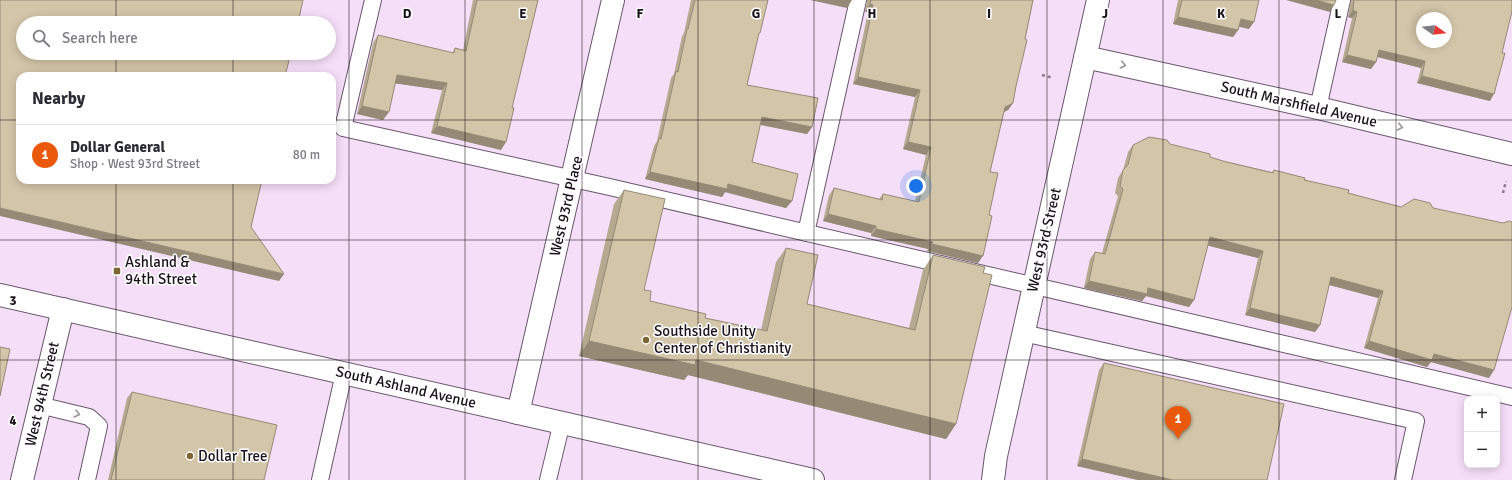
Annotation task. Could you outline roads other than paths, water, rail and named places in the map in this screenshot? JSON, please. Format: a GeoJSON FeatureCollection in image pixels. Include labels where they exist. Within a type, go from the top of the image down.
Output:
{"type":"FeatureCollection","features":[{"type":"Feature","properties":{"kind":"street","name":"West 93rd Place"},"geometry":{"type":"LineString","coordinates":[[518,413],[613,0]]}},
{"type":"Feature","properties":{"kind":"street","name":"West 93rd Street"},"geometry":{"type":"LineString","coordinates":[[993,480],[996,456],[1098,0]]}},
{"type":"Feature","properties":{"kind":"street","name":"South Marshfield Avenue"},"geometry":{"type":"LineString","coordinates":[[1085,57],[1318,108],[1510,164]]}},
{"type":"Feature","properties":{"kind":"street","name":"South Ashland Avenue"},"geometry":{"type":"LineString","coordinates":[[0,295],[813,480]]}},
{"type":"Feature","properties":{"kind":"street","name":"West 94th Street"},"geometry":{"type":"LineString","coordinates":[[22,480],[63,309]]}},
{"type":"Feature","properties":{"kind":"lane"},"geometry":{"type":"LineString","coordinates":[[373,0],[343,128],[572,179],[1512,397]]}},
{"type":"Feature","properties":{"kind":"lane"},"geometry":{"type":"LineString","coordinates":[[806,233],[858,0]]}},
{"type":"Feature","properties":{"kind":"lane"},"geometry":{"type":"LineString","coordinates":[[1318,108],[1342,0]]}},
{"type":"Feature","properties":{"kind":"lane"},"geometry":{"type":"LineString","coordinates":[[1023,333],[1416,421],[1403,480]]}},
{"type":"Feature","properties":{"kind":"lane"},"geometry":{"type":"LineString","coordinates":[[320,480],[344,373]]}},
{"type":"Feature","properties":{"kind":"lane"},"geometry":{"type":"LineString","coordinates":[[39,405],[89,417],[99,426],[87,480]]}},
{"type":"Feature","properties":{"kind":"lane"},"geometry":{"type":"LineString","coordinates":[[548,480],[562,422]]}},
{"type":"Feature","properties":{"kind":"place","name":"Ashland & 94th Street"},"geometry":{"type":"Point","coordinates":[117,271]}},
{"type":"Feature","properties":{"kind":"place","name":"Southside Unity Center of Christianity"},"geometry":{"type":"Point","coordinates":[646,340]}},
{"type":"Feature","properties":{"kind":"place","name":"Dollar General"},"geometry":{"type":"Point","coordinates":[1178,439]}},
{"type":"Feature","properties":{"kind":"place","name":"Dollar Tree"},"geometry":{"type":"Point","coordinates":[190,456]}}]}
